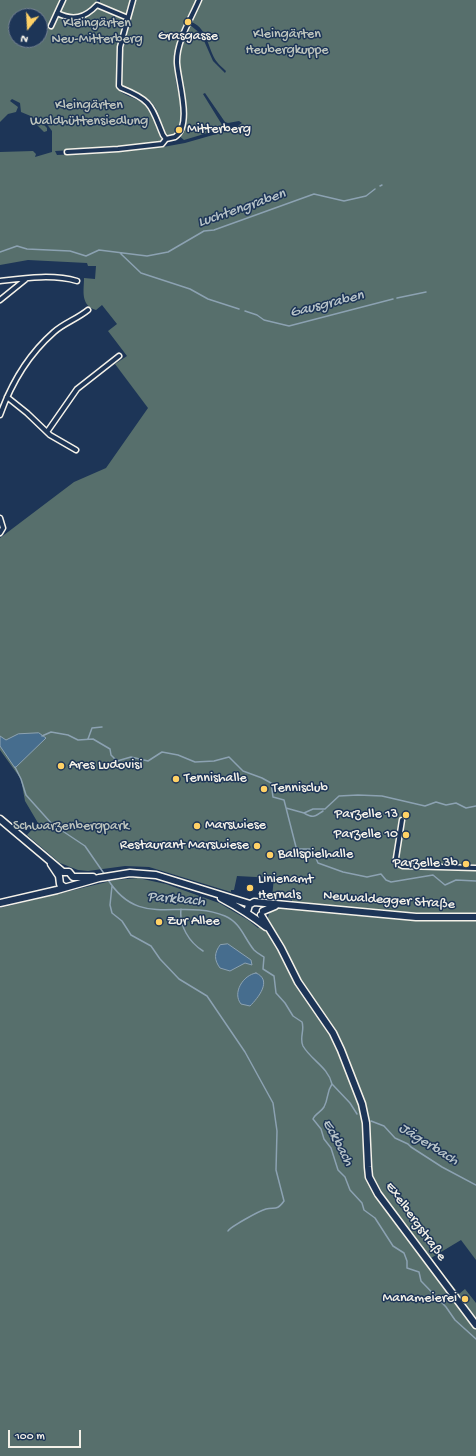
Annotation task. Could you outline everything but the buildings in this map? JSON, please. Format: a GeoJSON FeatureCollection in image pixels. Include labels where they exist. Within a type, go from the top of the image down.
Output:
{"type":"FeatureCollection","features":[{"type":"Feature","properties":{"kind":"main road"},"geometry":{"type":"LineString","coordinates":[[0,819],[50,863],[60,877],[64,887]]}},
{"type":"Feature","properties":{"kind":"main road"},"geometry":{"type":"LineString","coordinates":[[38,894],[54,887],[60,877],[69,872],[73,877],[72,885]]}},
{"type":"Feature","properties":{"kind":"main road"},"geometry":{"type":"LineString","coordinates":[[0,903],[111,875],[144,873],[156,875],[210,893],[250,904],[254,902],[260,904],[260,914],[251,917],[247,912],[210,893]]}},
{"type":"Feature","properties":{"kind":"main road"},"geometry":{"type":"LineString","coordinates":[[73,877],[99,878]]}},
{"type":"Feature","properties":{"kind":"main road"},"geometry":{"type":"LineString","coordinates":[[247,912],[250,904]]}},
{"type":"Feature","properties":{"kind":"main road","name":"Neuwaldegger Straße"},"geometry":{"type":"LineString","coordinates":[[260,904],[338,909],[416,917],[476,917]]}},
{"type":"Feature","properties":{"kind":"main road","name":"Neuwaldegger Straße"},"geometry":{"type":"LineString","coordinates":[[260,914],[276,906]]}},
{"type":"Feature","properties":{"kind":"main road","name":"Exelbergstraße"},"geometry":{"type":"LineString","coordinates":[[260,914],[281,948],[305,994],[333,1033],[355,1085],[365,1115],[368,1167],[372,1182],[378,1194],[476,1325]]}},
{"type":"Feature","properties":{"kind":"street"},"geometry":{"type":"LineString","coordinates":[[51,26],[63,0]]}},
{"type":"Feature","properties":{"kind":"street"},"geometry":{"type":"LineString","coordinates":[[133,0],[120,47],[119,86],[145,100],[151,106],[162,135],[166,139]]}},
{"type":"Feature","properties":{"kind":"street"},"geometry":{"type":"LineString","coordinates":[[67,152],[118,150],[162,144],[166,139],[175,137],[180,131],[184,109],[178,80],[177,56],[183,37],[199,0]]}},
{"type":"Feature","properties":{"kind":"street"},"geometry":{"type":"LineString","coordinates":[[57,13],[67,18],[79,18],[91,11],[97,5],[128,18]]}},
{"type":"Feature","properties":{"kind":"street"},"geometry":{"type":"LineString","coordinates":[[0,300],[26,278]]}},
{"type":"Feature","properties":{"kind":"street"},"geometry":{"type":"LineString","coordinates":[[0,282],[26,278],[63,278],[78,281]]}},
{"type":"Feature","properties":{"kind":"street"},"geometry":{"type":"LineString","coordinates":[[0,415],[7,397],[22,371],[43,343],[61,326],[78,318],[88,310]]}},
{"type":"Feature","properties":{"kind":"street"},"geometry":{"type":"LineString","coordinates":[[47,432],[76,389],[119,356]]}},
{"type":"Feature","properties":{"kind":"street"},"geometry":{"type":"LineString","coordinates":[[7,397],[16,403],[47,432],[76,450]]}},
{"type":"Feature","properties":{"kind":"street"},"geometry":{"type":"LineString","coordinates":[[0,518],[3,528],[0,532]]}},
{"type":"Feature","properties":{"kind":"street"},"geometry":{"type":"LineString","coordinates":[[402,820],[396,858],[397,863],[402,866],[476,868]]}},
{"type":"Feature","properties":{"kind":"green space"},"geometry":{"type":"Polygon","coordinates":[[[0,0],[97,0],[94,6],[125,19],[118,56],[116,77],[117,85],[122,93],[147,106],[154,117],[163,141],[131,147],[55,151],[57,155],[118,152],[163,147],[185,143],[234,129],[242,123],[239,121],[228,123],[225,122],[205,93],[203,94],[224,128],[184,140],[177,134],[167,137],[158,112],[152,103],[121,84],[121,63],[124,43],[134,3],[131,1],[125,15],[100,5],[100,0],[476,0],[476,1260],[461,1240],[431,1258],[459,1294],[465,1289],[476,1303],[476,1456],[0,1456],[0,908],[115,880],[138,878],[166,884],[219,903],[248,920],[258,928],[267,921],[270,910],[275,908],[292,909],[292,900],[272,897],[274,878],[237,876],[234,890],[231,890],[231,892],[149,867],[125,866],[88,871],[78,870],[60,863],[27,835],[38,823],[25,801],[21,779],[0,750],[0,538],[74,482],[106,468],[148,408],[115,364],[127,356],[108,331],[117,324],[102,305],[96,310],[87,305],[85,301],[84,278],[95,279],[96,266],[88,266],[87,263],[28,260],[0,265],[0,152],[33,151],[36,154],[35,157],[52,152],[52,131],[46,123],[43,124],[47,128],[47,131],[44,132],[36,124],[33,117],[21,112],[20,103],[12,99],[10,101],[18,107],[16,112],[8,114],[0,122],[0,0]],[[188,21],[180,40],[176,58],[175,76],[180,97],[183,96],[179,68],[180,52],[185,35],[190,25],[201,34],[213,61],[225,73],[226,71],[214,57],[203,32],[195,23],[188,21]]]}},
{"type":"Feature","properties":{"kind":"water"},"geometry":{"type":"Polygon","coordinates":[[[39,733],[46,738],[15,768],[0,746],[0,736],[6,740],[18,734],[39,733]]]}},
{"type":"Feature","properties":{"kind":"water"},"geometry":{"type":"Polygon","coordinates":[[[228,944],[251,960],[252,965],[245,963],[230,971],[220,968],[216,959],[217,951],[220,945],[228,944]]]}},
{"type":"Feature","properties":{"kind":"water"},"geometry":{"type":"Polygon","coordinates":[[[256,973],[261,976],[264,984],[260,994],[250,1006],[241,1004],[238,995],[240,985],[251,974],[256,973]]]}},
{"type":"Feature","properties":{"kind":"waterway","name":"Luchtengraben"},"geometry":{"type":"LineString","coordinates":[[0,252],[17,246],[27,249],[70,251],[86,256],[99,250],[147,256],[168,252],[204,231],[214,230],[314,194],[344,201],[366,196],[375,189]]}},
{"type":"Feature","properties":{"kind":"waterway","name":"Gausgraben"},"geometry":{"type":"LineString","coordinates":[[120,253],[141,273],[190,289],[208,299],[239,309]]}},
{"type":"Feature","properties":{"kind":"waterway","name":"Gausgraben"},"geometry":{"type":"LineString","coordinates":[[397,298],[426,292]]}},
{"type":"Feature","properties":{"kind":"waterway","name":"Gausgraben"},"geometry":{"type":"LineString","coordinates":[[245,311],[257,315],[264,320],[289,326],[393,299]]}},
{"type":"Feature","properties":{"kind":"waterway"},"geometry":{"type":"LineString","coordinates":[[88,739],[92,728],[102,727]]}},
{"type":"Feature","properties":{"kind":"waterway"},"geometry":{"type":"LineString","coordinates":[[42,736],[51,732],[68,735],[78,740],[93,739],[110,749],[111,755],[117,761],[131,757],[148,761],[162,752],[178,755],[195,762],[214,761],[229,757],[243,771],[271,783],[273,797],[284,800],[296,847],[299,849],[312,849],[318,863],[343,872],[367,877],[381,874],[386,880],[391,882],[433,875],[445,885],[456,880],[476,881]]}},
{"type":"Feature","properties":{"kind":"waterway","name":"Parkbach"},"geometry":{"type":"LineString","coordinates":[[15,767],[26,795],[52,824],[85,846],[105,875]]}},
{"type":"Feature","properties":{"kind":"waterway"},"geometry":{"type":"LineString","coordinates":[[286,808],[304,813],[313,809],[325,809],[339,796],[358,795],[382,796],[425,806],[436,802],[446,805],[456,803],[466,808],[476,806]]}},
{"type":"Feature","properties":{"kind":"waterway"},"geometry":{"type":"LineString","coordinates":[[304,813],[314,816],[323,811]]}},
{"type":"Feature","properties":{"kind":"waterway","name":"Eckbach"},"geometry":{"type":"LineString","coordinates":[[107,878],[119,894],[132,904],[161,910],[208,911],[225,916],[239,927],[254,950],[264,957],[263,969],[274,976],[276,993],[285,1003],[293,1016],[302,1022],[303,1046],[330,1078],[332,1084],[327,1101],[324,1107],[313,1119],[321,1129],[324,1139],[331,1148],[338,1170],[345,1177],[350,1190],[362,1203],[364,1210],[375,1218],[393,1246],[404,1253],[407,1261],[407,1268],[419,1272],[421,1281],[446,1307],[455,1320],[476,1339]]}},
{"type":"Feature","properties":{"kind":"waterway"},"geometry":{"type":"LineString","coordinates":[[112,886],[110,905],[112,913],[122,921],[131,935],[151,946],[160,959],[179,979],[207,996],[245,1052],[273,1103],[277,1131],[276,1170],[284,1201],[278,1207],[266,1209],[257,1213],[228,1231]]}},
{"type":"Feature","properties":{"kind":"waterway"},"geometry":{"type":"LineString","coordinates":[[181,909],[183,927],[186,933],[193,943],[203,951]]}},
{"type":"Feature","properties":{"kind":"waterway","name":"Jägerbach"},"geometry":{"type":"LineString","coordinates":[[332,1084],[350,1103],[357,1114]]}},
{"type":"Feature","properties":{"kind":"waterway","name":"Jägerbach"},"geometry":{"type":"LineString","coordinates":[[371,1121],[384,1126],[395,1138],[408,1144],[442,1167],[476,1185]]}},
{"type":"Feature","properties":{"kind":"place","name":"Grasgasse"},"geometry":{"type":"Point","coordinates":[188,22]}},
{"type":"Feature","properties":{"kind":"place","name":"Mitterberg"},"geometry":{"type":"Point","coordinates":[179,130]}},
{"type":"Feature","properties":{"kind":"place","name":"Ares Ludovisi"},"geometry":{"type":"Point","coordinates":[61,766]}},
{"type":"Feature","properties":{"kind":"place","name":"Tennishalle"},"geometry":{"type":"Point","coordinates":[176,779]}},
{"type":"Feature","properties":{"kind":"place","name":"Tennisclub"},"geometry":{"type":"Point","coordinates":[264,789]}},
{"type":"Feature","properties":{"kind":"place","name":"Parzelle 13"},"geometry":{"type":"Point","coordinates":[406,815]}},
{"type":"Feature","properties":{"kind":"place","name":"Marswiese"},"geometry":{"type":"Point","coordinates":[197,826]}},
{"type":"Feature","properties":{"kind":"place","name":"Parzelle 10"},"geometry":{"type":"Point","coordinates":[406,835]}},
{"type":"Feature","properties":{"kind":"place","name":"Restaurant Marswiese"},"geometry":{"type":"Point","coordinates":[257,846]}},
{"type":"Feature","properties":{"kind":"place","name":"Ballspielhalle"},"geometry":{"type":"Point","coordinates":[270,855]}},
{"type":"Feature","properties":{"kind":"place","name":"Parzelle 3b"},"geometry":{"type":"Point","coordinates":[466,864]}},
{"type":"Feature","properties":{"kind":"place","name":"Linienamt Hernals"},"geometry":{"type":"Point","coordinates":[250,888]}},
{"type":"Feature","properties":{"kind":"place","name":"Zur Allee"},"geometry":{"type":"Point","coordinates":[159,922]}},
{"type":"Feature","properties":{"kind":"place","name":"Manameierei"},"geometry":{"type":"Point","coordinates":[465,1299]}},
{"type":"Feature","properties":{"kind":"park label","name":"Kleingärten Neu-Mitterberg"},"geometry":{"type":"Point","coordinates":[97,32]}},
{"type":"Feature","properties":{"kind":"park label","name":"Kleingärten Heubergkuppe"},"geometry":{"type":"Point","coordinates":[287,44]}},
{"type":"Feature","properties":{"kind":"park label","name":"Kleingärten Waldhüttensiedlung"},"geometry":{"type":"Point","coordinates":[89,114]}},
{"type":"Feature","properties":{"kind":"park label","name":"Schwarzenbergpark"},"geometry":{"type":"Point","coordinates":[71,827]}}]}
